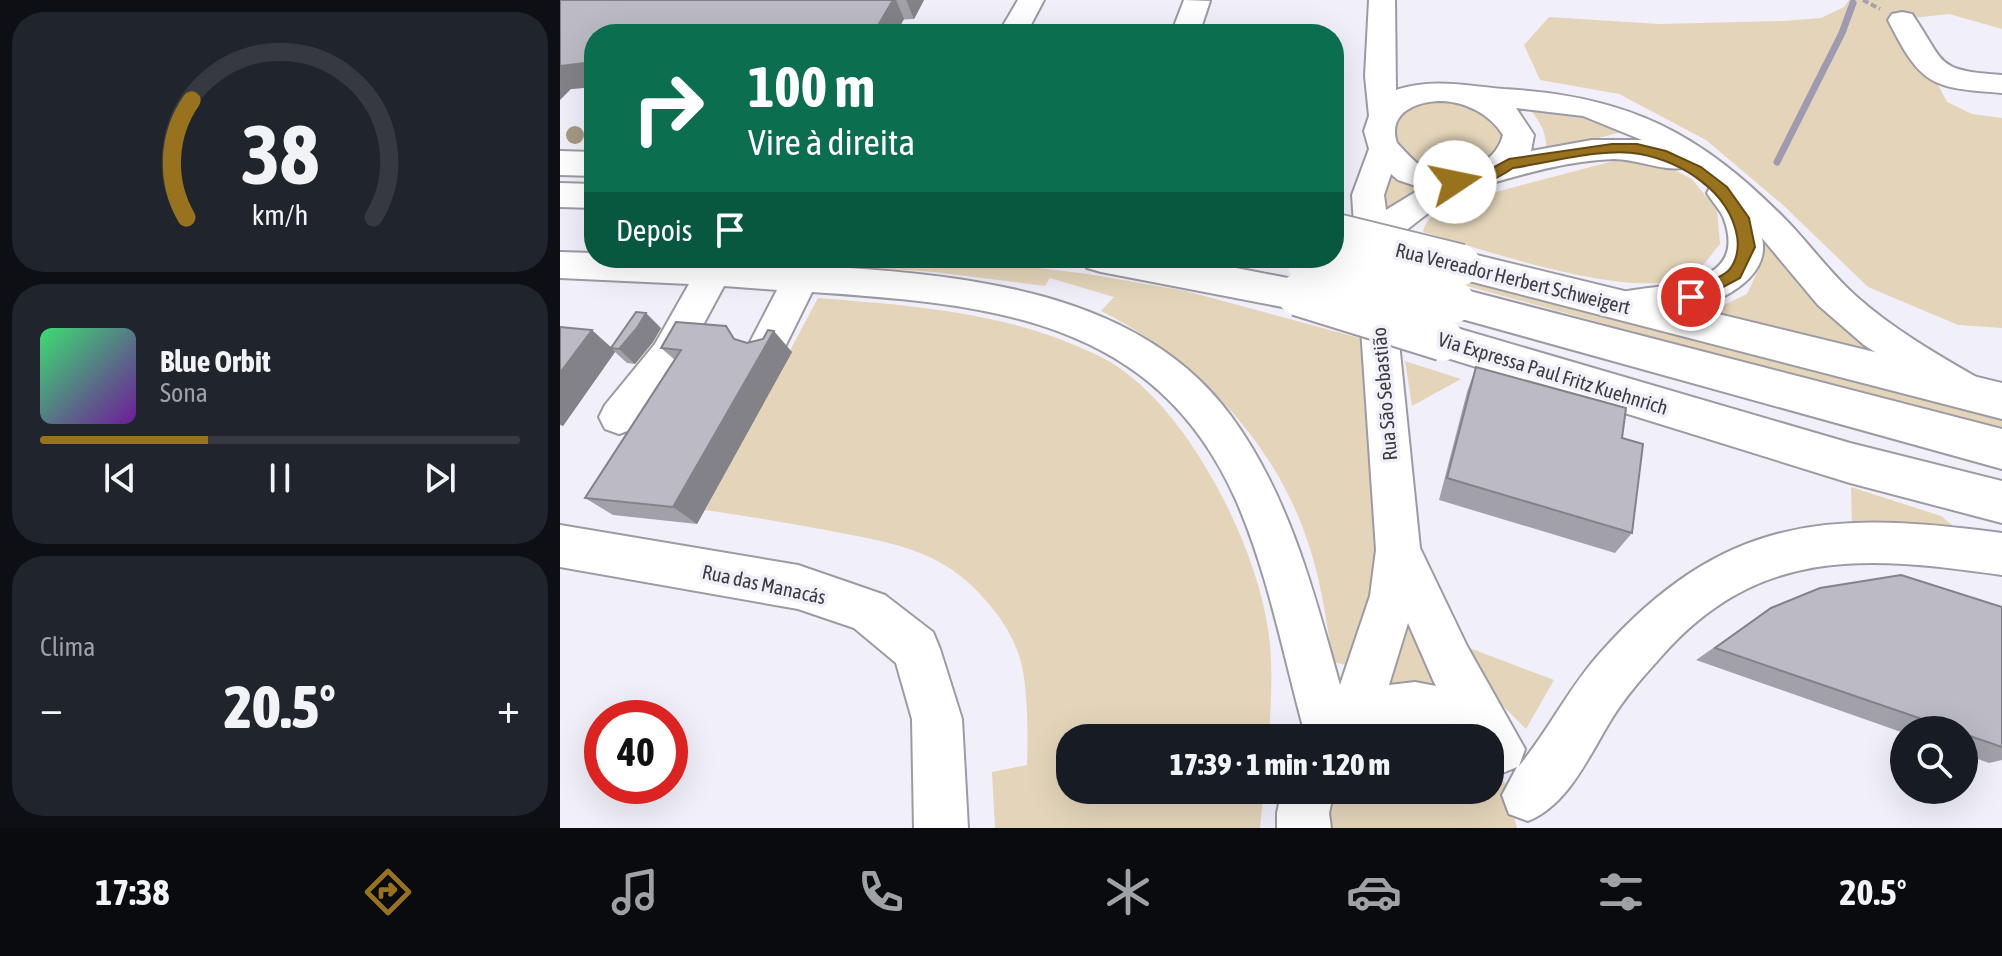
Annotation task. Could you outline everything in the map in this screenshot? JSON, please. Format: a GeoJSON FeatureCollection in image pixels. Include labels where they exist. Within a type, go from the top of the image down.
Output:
{"type":"FeatureCollection","features":[{"type":"Feature","properties":{"kind":"main road"},"geometry":{"type":"LineString","coordinates":[[560,163],[584,164]]}},
{"type":"Feature","properties":{"kind":"main road"},"geometry":{"type":"LineString","coordinates":[[560,195],[584,196]]}},
{"type":"Feature","properties":{"kind":"main road"},"geometry":{"type":"LineString","coordinates":[[560,222],[584,223]]}},
{"type":"Feature","properties":{"kind":"main road","name":"Rua Vereador Herbert Schweigert"},"geometry":{"type":"LineString","coordinates":[[1344,240],[1452,302],[1622,305],[1992,399]]}},
{"type":"Feature","properties":{"kind":"main road","name":"Via Expressa Paul Fritz Kuehnrich"},"geometry":{"type":"LineString","coordinates":[[1231,268],[1296,273],[1452,302],[2002,449]]}},
{"type":"Feature","properties":{"kind":"main road","name":"Via Expressa Paul Fritz Kuehnrich"},"geometry":{"type":"LineString","coordinates":[[1452,302],[1850,463],[2002,502]]}},
{"type":"Feature","properties":{"kind":"main road"},"geometry":{"type":"LineString","coordinates":[[1850,463],[2002,521]]}},
{"type":"Feature","properties":{"kind":"street"},"geometry":{"type":"LineString","coordinates":[[1018,24],[1031,0]]}},
{"type":"Feature","properties":{"kind":"street"},"geometry":{"type":"LineString","coordinates":[[1382,0],[1380,76],[1383,115],[1378,135],[1384,149],[1404,168],[1420,175],[1455,182],[1495,174],[1509,164],[1517,152],[1518,138],[1514,124],[1495,107],[1469,95]]}},
{"type":"Feature","properties":{"kind":"street"},"geometry":{"type":"LineString","coordinates":[[1189,24],[1197,1]]}},
{"type":"Feature","properties":{"kind":"street"},"geometry":{"type":"LineString","coordinates":[[1902,20],[1926,66],[1937,75],[1955,81],[2002,84]]}},
{"type":"Feature","properties":{"kind":"street"},"geometry":{"type":"LineString","coordinates":[[1380,76],[1398,88],[1419,93]]}},
{"type":"Feature","properties":{"kind":"street"},"geometry":{"type":"LineString","coordinates":[[1383,115],[1397,101],[1435,91],[1569,103],[1633,124],[1708,168],[1744,199],[1829,293],[1861,323],[1898,351],[1992,399]]}},
{"type":"Feature","properties":{"kind":"street","name":"Rua São Sebastião"},"geometry":{"type":"LineString","coordinates":[[1344,724],[1393,596],[1398,550],[1368,195],[1384,149]]}},
{"type":"Feature","properties":{"kind":"street"},"geometry":{"type":"LineString","coordinates":[[1509,164],[1612,149],[1637,149],[1666,156],[1696,171],[1722,191],[1741,218],[1747,247],[1735,274],[1691,297],[1622,305]]}},
{"type":"Feature","properties":{"kind":"street"},"geometry":{"type":"LineString","coordinates":[[1374,238],[1401,216],[1455,182]]}},
{"type":"Feature","properties":{"kind":"street"},"geometry":{"type":"LineString","coordinates":[[560,266],[584,267]]}},
{"type":"Feature","properties":{"kind":"street"},"geometry":{"type":"LineString","coordinates":[[611,268],[714,272],[952,291],[1045,310],[1116,338],[1165,373],[1208,415],[1239,463],[1267,521],[1338,724]]}},
{"type":"Feature","properties":{"kind":"street"},"geometry":{"type":"LineString","coordinates":[[619,417],[668,355],[714,272]]}},
{"type":"Feature","properties":{"kind":"street"},"geometry":{"type":"LineString","coordinates":[[767,346],[801,278]]}},
{"type":"Feature","properties":{"kind":"street"},"geometry":{"type":"LineString","coordinates":[[1532,811],[1562,753],[1614,673],[1656,626],[1709,581],[1755,560],[1810,545],[1860,541],[1930,543],[2002,554]]}},
{"type":"Feature","properties":{"kind":"street","name":"Rua das Manacás"},"geometry":{"type":"LineString","coordinates":[[560,546],[798,587],[869,611],[916,649],[937,719],[941,828]]}},
{"type":"Feature","properties":{"kind":"street","name":"Rua São Sebastião"},"geometry":{"type":"LineString","coordinates":[[1398,550],[1450,663],[1483,724]]}},
{"type":"Feature","properties":{"kind":"street"},"geometry":{"type":"LineString","coordinates":[[1356,724],[1385,708],[1415,705],[1446,712],[1470,724]]}},
{"type":"Feature","properties":{"kind":"street","name":"Rua São Sebastião"},"geometry":{"type":"LineString","coordinates":[[1504,755],[1516,770],[1532,811]]}},
{"type":"Feature","properties":{"kind":"street"},"geometry":{"type":"LineString","coordinates":[[1304,828],[1307,804]]}},
{"type":"Feature","properties":{"kind":"shaded area"},"geometry":{"type":"Polygon","coordinates":[[[1849,0],[2002,0],[2002,29],[1949,14],[1904,19],[1947,102],[1972,114],[2002,118],[2002,328],[1958,325],[1868,287],[1783,205],[1706,140],[1619,94],[1540,80],[1524,45],[1549,17],[1659,24],[1783,21],[1821,18],[1844,7],[1849,0]]]}},
{"type":"Feature","properties":{"kind":"shaded area"},"geometry":{"type":"Polygon","coordinates":[[[1453,99],[1497,119],[1507,143],[1479,171],[1428,170],[1410,160],[1390,139],[1395,116],[1419,101],[1453,99]]]}},
{"type":"Feature","properties":{"kind":"shaded area"},"geometry":{"type":"Polygon","coordinates":[[[1525,104],[1582,110],[1625,131],[1546,152],[1541,126],[1525,104]]]}},
{"type":"Feature","properties":{"kind":"shaded area"},"geometry":{"type":"Polygon","coordinates":[[[1621,159],[1657,161],[1692,179],[1717,210],[1720,244],[1696,272],[1673,281],[1641,283],[1603,279],[1562,272],[1423,232],[1433,216],[1462,201],[1621,159]]]}},
{"type":"Feature","properties":{"kind":"shaded area"},"geometry":{"type":"Polygon","coordinates":[[[1385,164],[1424,187],[1385,219],[1378,200],[1385,164]]]}},
{"type":"Feature","properties":{"kind":"shaded area"},"geometry":{"type":"Polygon","coordinates":[[[1755,233],[1822,310],[1893,364],[1705,314],[1747,294],[1759,268],[1755,233]]]}},
{"type":"Feature","properties":{"kind":"shaded area"},"geometry":{"type":"Polygon","coordinates":[[[1421,265],[1974,410],[2002,419],[2002,432],[1419,273],[1421,265]]]}},
{"type":"Feature","properties":{"kind":"shaded area"},"geometry":{"type":"Polygon","coordinates":[[[874,268],[1038,268],[1088,274],[1186,291],[1363,339],[1388,540],[1351,666],[1333,662],[1310,547],[1289,496],[1270,463],[1223,402],[1195,375],[1134,329],[1101,311],[1114,297],[1050,278],[1045,286],[874,268]]]}},
{"type":"Feature","properties":{"kind":"shaded area"},"geometry":{"type":"Polygon","coordinates":[[[818,298],[927,308],[998,321],[1033,330],[1101,357],[1131,376],[1159,403],[1185,436],[1230,512],[1247,551],[1267,623],[1271,652],[1269,724],[1056,724],[1056,804],[1263,804],[1260,828],[995,828],[992,772],[1027,765],[1026,699],[1021,662],[1013,640],[975,589],[939,562],[900,546],[705,510],[818,298]]]}},
{"type":"Feature","properties":{"kind":"shaded area"},"geometry":{"type":"Polygon","coordinates":[[[1405,361],[1461,379],[1412,406],[1405,361]]]}},
{"type":"Feature","properties":{"kind":"shaded area"},"geometry":{"type":"Polygon","coordinates":[[[1851,487],[1941,516],[1957,529],[1852,525],[1851,487]]]}},
{"type":"Feature","properties":{"kind":"shaded area"},"geometry":{"type":"Polygon","coordinates":[[[1405,612],[1449,700],[1381,698],[1405,612]]]}},
{"type":"Feature","properties":{"kind":"shaded area"},"geometry":{"type":"Polygon","coordinates":[[[1451,641],[1554,680],[1526,729],[1497,700],[1451,641]]]}},
{"type":"Feature","properties":{"kind":"shaded area"},"geometry":{"type":"Polygon","coordinates":[[[1504,782],[1517,828],[1329,828],[1329,804],[1504,804],[1504,782]]]}},
{"type":"Feature","properties":{"kind":"building"},"geometry":{"type":"Polygon","coordinates":[[[560,0],[893,0],[879,24],[584,24],[584,63],[560,66],[560,0]]]}},
{"type":"Feature","properties":{"kind":"building"},"geometry":{"type":"Polygon","coordinates":[[[636,312],[646,313],[619,349],[611,348],[636,312]]]}},
{"type":"Feature","properties":{"kind":"building"},"geometry":{"type":"Polygon","coordinates":[[[676,322],[726,326],[734,339],[747,343],[763,339],[768,330],[774,331],[673,507],[585,498],[681,350],[661,348],[676,322]]]}},
{"type":"Feature","properties":{"kind":"building"},"geometry":{"type":"Polygon","coordinates":[[[560,327],[592,330],[560,373],[560,327]]]}},
{"type":"Feature","properties":{"kind":"building"},"geometry":{"type":"Polygon","coordinates":[[[1476,367],[1626,408],[1622,438],[1643,444],[1632,533],[1447,478],[1476,367]]]}},
{"type":"Feature","properties":{"kind":"building"},"geometry":{"type":"Polygon","coordinates":[[[1901,575],[2002,607],[2002,747],[1978,739],[1978,716],[1913,716],[1715,648],[1771,608],[1820,588],[1901,575]]]}},
{"type":"Feature","properties":{"kind":"waterway"},"geometry":{"type":"LineString","coordinates":[[1777,162],[1842,33],[1853,3]]}},
{"type":"Feature","properties":{"kind":"route"},"geometry":{"type":"LineString","coordinates":[[1455,182],[1495,174],[1509,164],[1612,149],[1637,149],[1666,156],[1696,171],[1722,191],[1741,218],[1747,247],[1735,274],[1691,297]]}}]}
